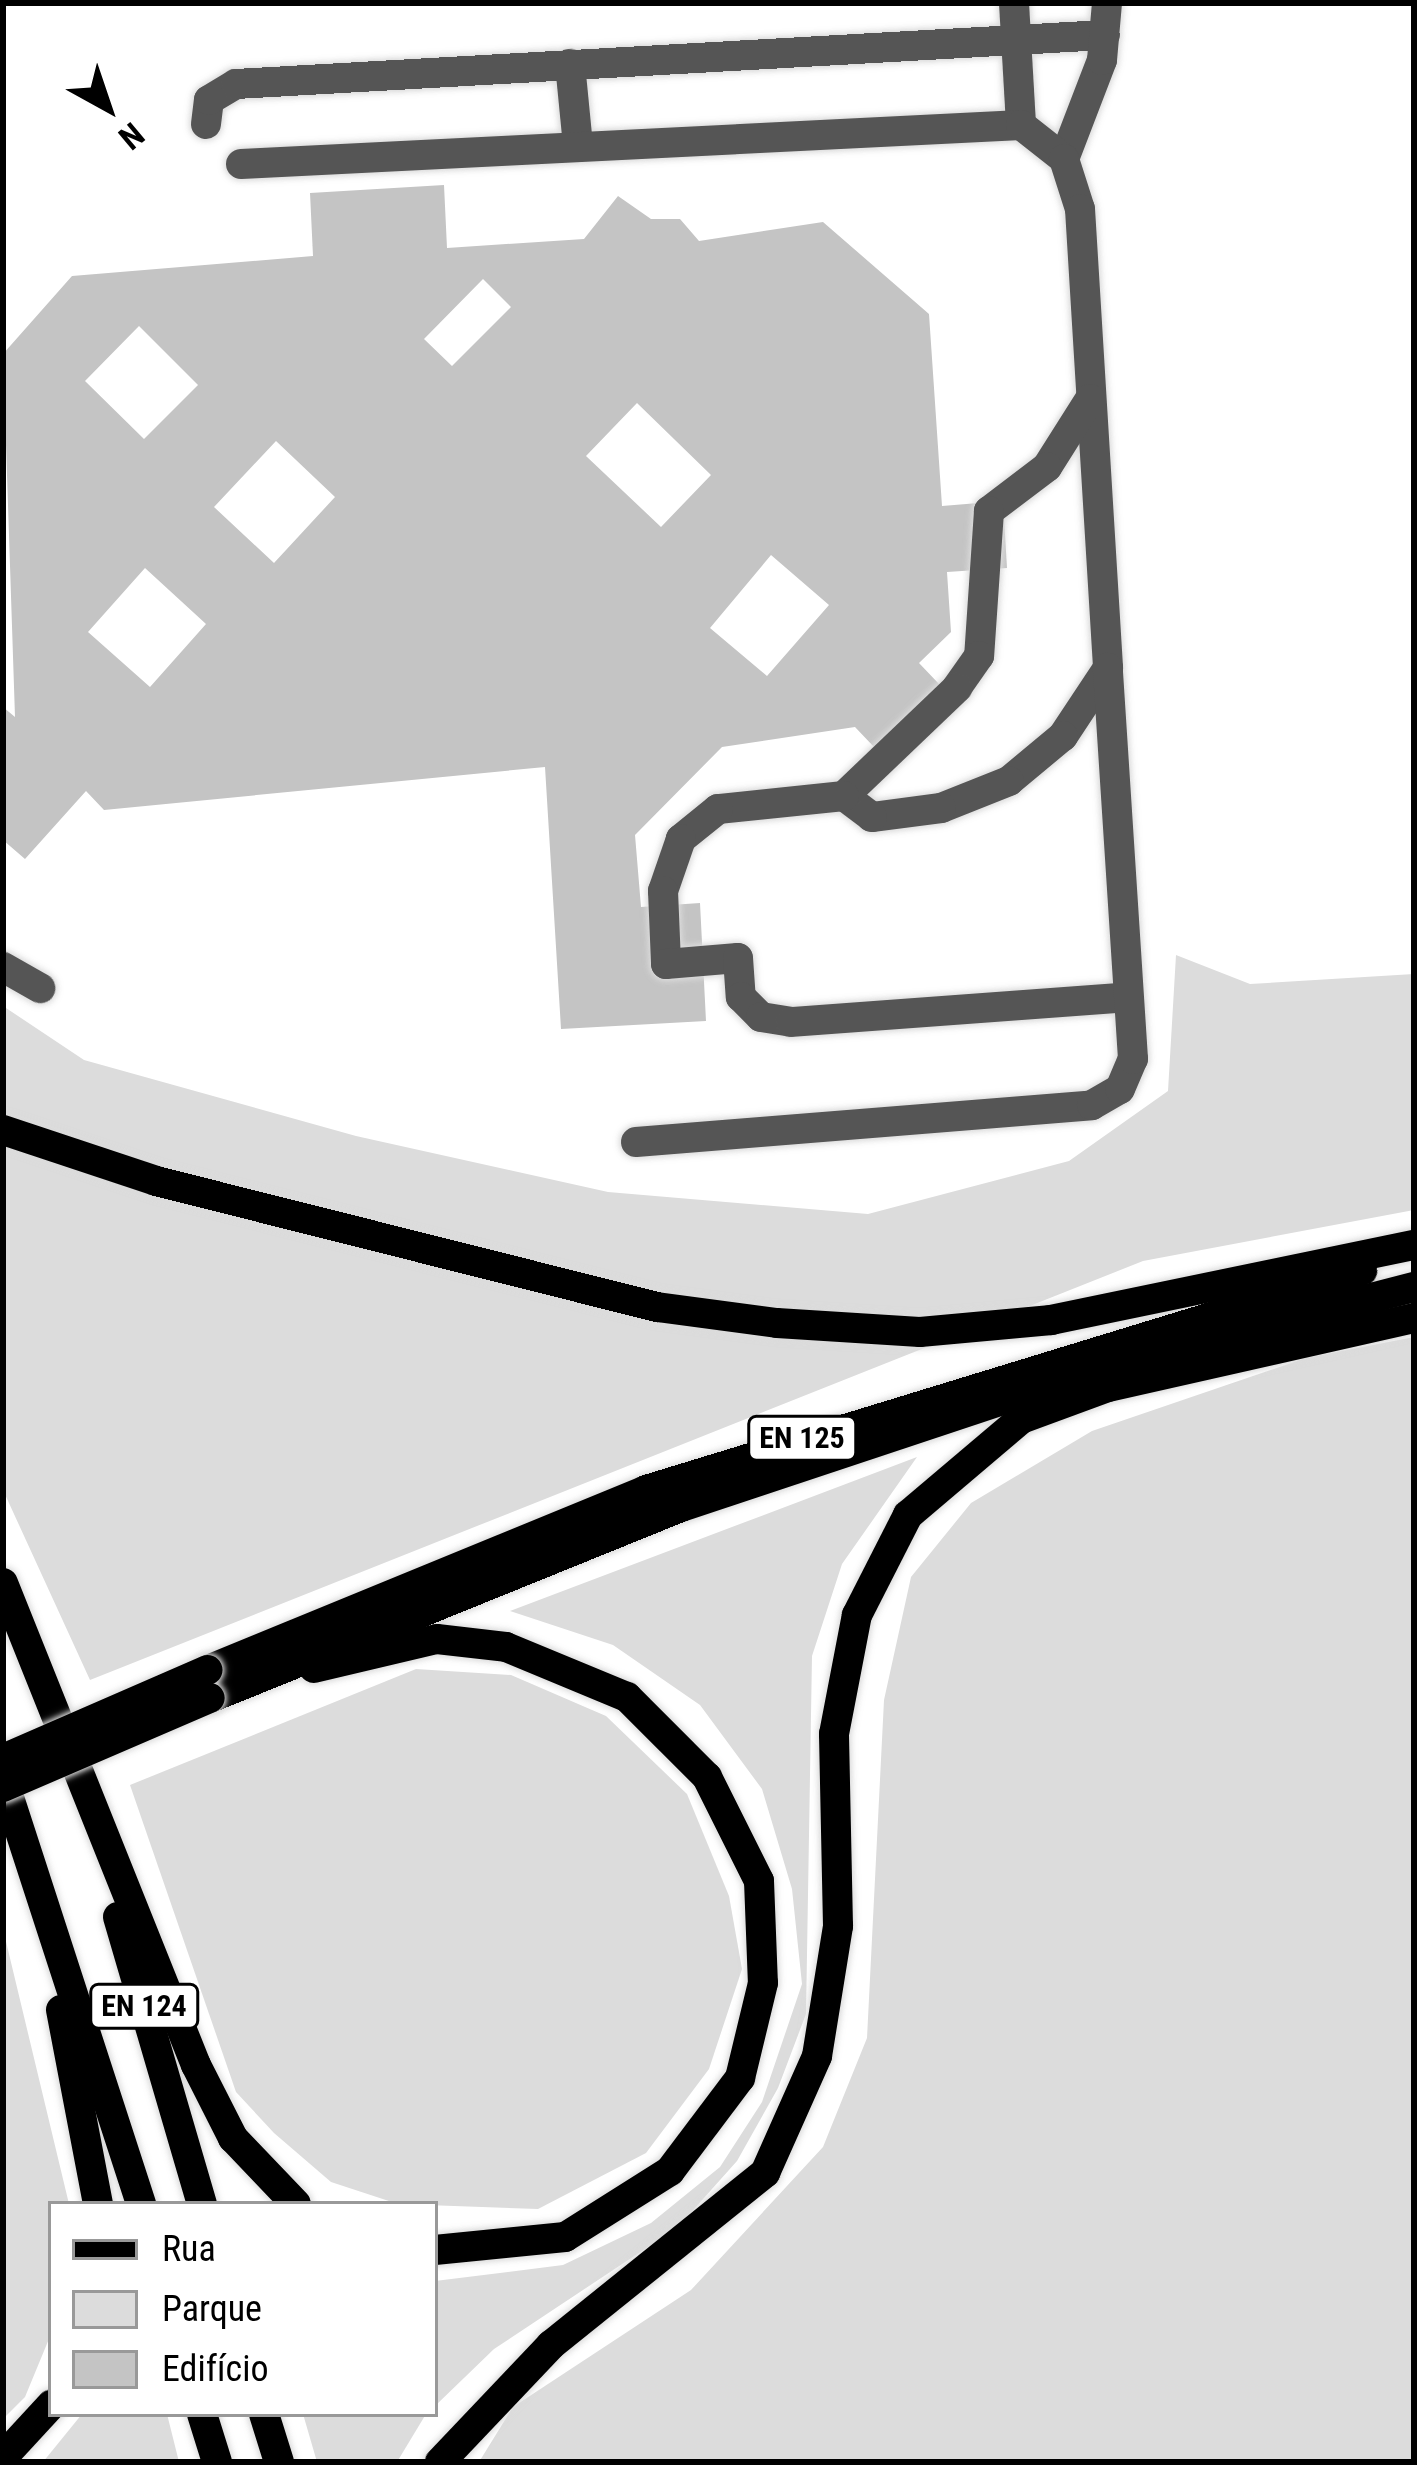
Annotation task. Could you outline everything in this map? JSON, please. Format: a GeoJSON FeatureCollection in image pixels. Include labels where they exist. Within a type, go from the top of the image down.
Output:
{"type":"FeatureCollection","features":[{"type":"Feature","properties":{"kind":"main road"},"geometry":{"type":"LineString","coordinates":[[3,1130],[505,1269],[778,1323],[920,1332],[1051,1320],[1414,1246]]}},
{"type":"Feature","properties":{"kind":"main road","name":"EN 125"},"geometry":{"type":"LineString","coordinates":[[3,1783],[209,1684],[646,1490],[991,1376],[1414,1258]]}},
{"type":"Feature","properties":{"kind":"main road","name":"EN 125"},"geometry":{"type":"LineString","coordinates":[[3,1759],[680,1507],[1093,1370],[1414,1287]]}},
{"type":"Feature","properties":{"kind":"main road"},"geometry":{"type":"LineString","coordinates":[[440,2462],[551,2345],[765,2173],[817,2056],[838,1926],[834,1734],[857,1615],[908,1515],[1021,1420],[1108,1387],[1414,1318]]}},
{"type":"Feature","properties":{"kind":"main road","name":"EN 124"},"geometry":{"type":"LineString","coordinates":[[3,1583],[87,1807],[201,2201]]}},
{"type":"Feature","properties":{"kind":"main road"},"geometry":{"type":"LineString","coordinates":[[209,1684],[436,1639],[506,1647],[627,1696],[707,1777],[759,1881],[763,1984],[740,2078],[670,2171],[566,2237],[438,2250]]}},
{"type":"Feature","properties":{"kind":"main road","name":"EN 124"},"geometry":{"type":"LineString","coordinates":[[3,1783],[139,2201]]}},
{"type":"Feature","properties":{"kind":"main road"},"geometry":{"type":"LineString","coordinates":[[87,1807],[233,2138],[293,2201]]}},
{"type":"Feature","properties":{"kind":"main road"},"geometry":{"type":"LineString","coordinates":[[28,1857],[97,2201]]}},
{"type":"Feature","properties":{"kind":"main road"},"geometry":{"type":"LineString","coordinates":[[3,2457],[48,2408]]}},
{"type":"Feature","properties":{"kind":"main road"},"geometry":{"type":"LineString","coordinates":[[203,2417],[217,2462]]}},
{"type":"Feature","properties":{"kind":"main road"},"geometry":{"type":"LineString","coordinates":[[265,2417],[278,2462]]}},
{"type":"Feature","properties":{"kind":"lane"},"geometry":{"type":"LineString","coordinates":[[1014,3],[1021,125]]}},
{"type":"Feature","properties":{"kind":"lane"},"geometry":{"type":"LineString","coordinates":[[1064,158],[1105,35],[1106,3]]}},
{"type":"Feature","properties":{"kind":"lane"},"geometry":{"type":"LineString","coordinates":[[206,124],[209,100],[236,85],[1105,35]]}},
{"type":"Feature","properties":{"kind":"lane"},"geometry":{"type":"LineString","coordinates":[[570,64],[578,146]]}},
{"type":"Feature","properties":{"kind":"lane"},"geometry":{"type":"LineString","coordinates":[[241,164],[1021,125],[1064,158],[1080,209],[1133,1059],[1120,1089],[1092,1105],[636,1142]]}},
{"type":"Feature","properties":{"kind":"lane"},"geometry":{"type":"LineString","coordinates":[[1090,399],[1047,467],[989,511],[979,656],[844,796],[718,809],[681,839],[663,890],[666,964],[738,958],[741,997],[761,1016],[791,1022],[1128,997]]}},
{"type":"Feature","properties":{"kind":"lane"},"geometry":{"type":"LineString","coordinates":[[844,796],[872,817],[941,808],[1009,781],[1063,736],[1108,668]]}},
{"type":"Feature","properties":{"kind":"lane"},"geometry":{"type":"LineString","coordinates":[[3,967],[40,988]]}},
{"type":"Feature","properties":{"kind":"green space"},"geometry":{"type":"Polygon","coordinates":[[[1176,955],[1250,984],[1414,974],[1414,1210],[1143,1261],[90,1680],[3,1490],[3,1006],[84,1060],[356,1136],[608,1192],[868,1214],[1069,1161],[1168,1091],[1176,955]]]}},
{"type":"Feature","properties":{"kind":"green space"},"geometry":{"type":"Polygon","coordinates":[[[1414,1337],[1414,2462],[479,2462],[513,2407],[691,2290],[823,2147],[867,2038],[884,1700],[911,1577],[971,1503],[1092,1431],[1306,1358],[1414,1337]]]}},
{"type":"Feature","properties":{"kind":"green space"},"geometry":{"type":"Polygon","coordinates":[[[917,1457],[842,1564],[812,1656],[806,2014],[778,2088],[737,2161],[678,2227],[494,2349],[438,2403],[438,2281],[563,2265],[651,2223],[720,2167],[762,2102],[802,1984],[792,1889],[762,1789],[700,1705],[613,1645],[510,1611],[917,1457]]]}},
{"type":"Feature","properties":{"kind":"green space"},"geometry":{"type":"Polygon","coordinates":[[[416,1669],[511,1675],[606,1716],[687,1794],[729,1896],[742,1969],[709,2069],[646,2153],[538,2209],[389,2201],[331,2182],[274,2133],[236,2092],[130,1785],[416,1669]]]}},
{"type":"Feature","properties":{"kind":"green space"},"geometry":{"type":"Polygon","coordinates":[[[3,1929],[68,2201],[48,2201],[48,2341],[25,2397],[3,2419],[3,1929]]]}},
{"type":"Feature","properties":{"kind":"green space"},"geometry":{"type":"Polygon","coordinates":[[[80,2417],[168,2417],[179,2462],[43,2462],[80,2417]]]}},
{"type":"Feature","properties":{"kind":"green space"},"geometry":{"type":"Polygon","coordinates":[[[304,2417],[424,2417],[397,2462],[317,2462],[304,2417]]]}},
{"type":"Feature","properties":{"kind":"building"},"geometry":{"type":"Polygon","coordinates":[[[444,185],[447,248],[584,239],[618,196],[651,219],[680,219],[699,241],[823,222],[929,314],[942,506],[1003,501],[1007,568],[947,572],[951,632],[919,663],[959,705],[893,767],[855,727],[722,747],[635,835],[641,907],[700,903],[706,1021],[561,1029],[545,767],[104,810],[86,791],[25,859],[3,840],[3,707],[15,717],[3,354],[72,276],[313,256],[310,193],[444,185]],[[483,279],[424,339],[452,366],[511,307],[483,279]],[[139,326],[85,381],[144,439],[198,385],[139,326]],[[637,403],[586,456],[661,527],[711,475],[637,403]],[[276,441],[214,507],[274,563],[335,497],[276,441]],[[771,555],[710,628],[767,676],[829,605],[771,555]],[[145,568],[88,632],[150,687],[206,624],[145,568]]]}}]}
